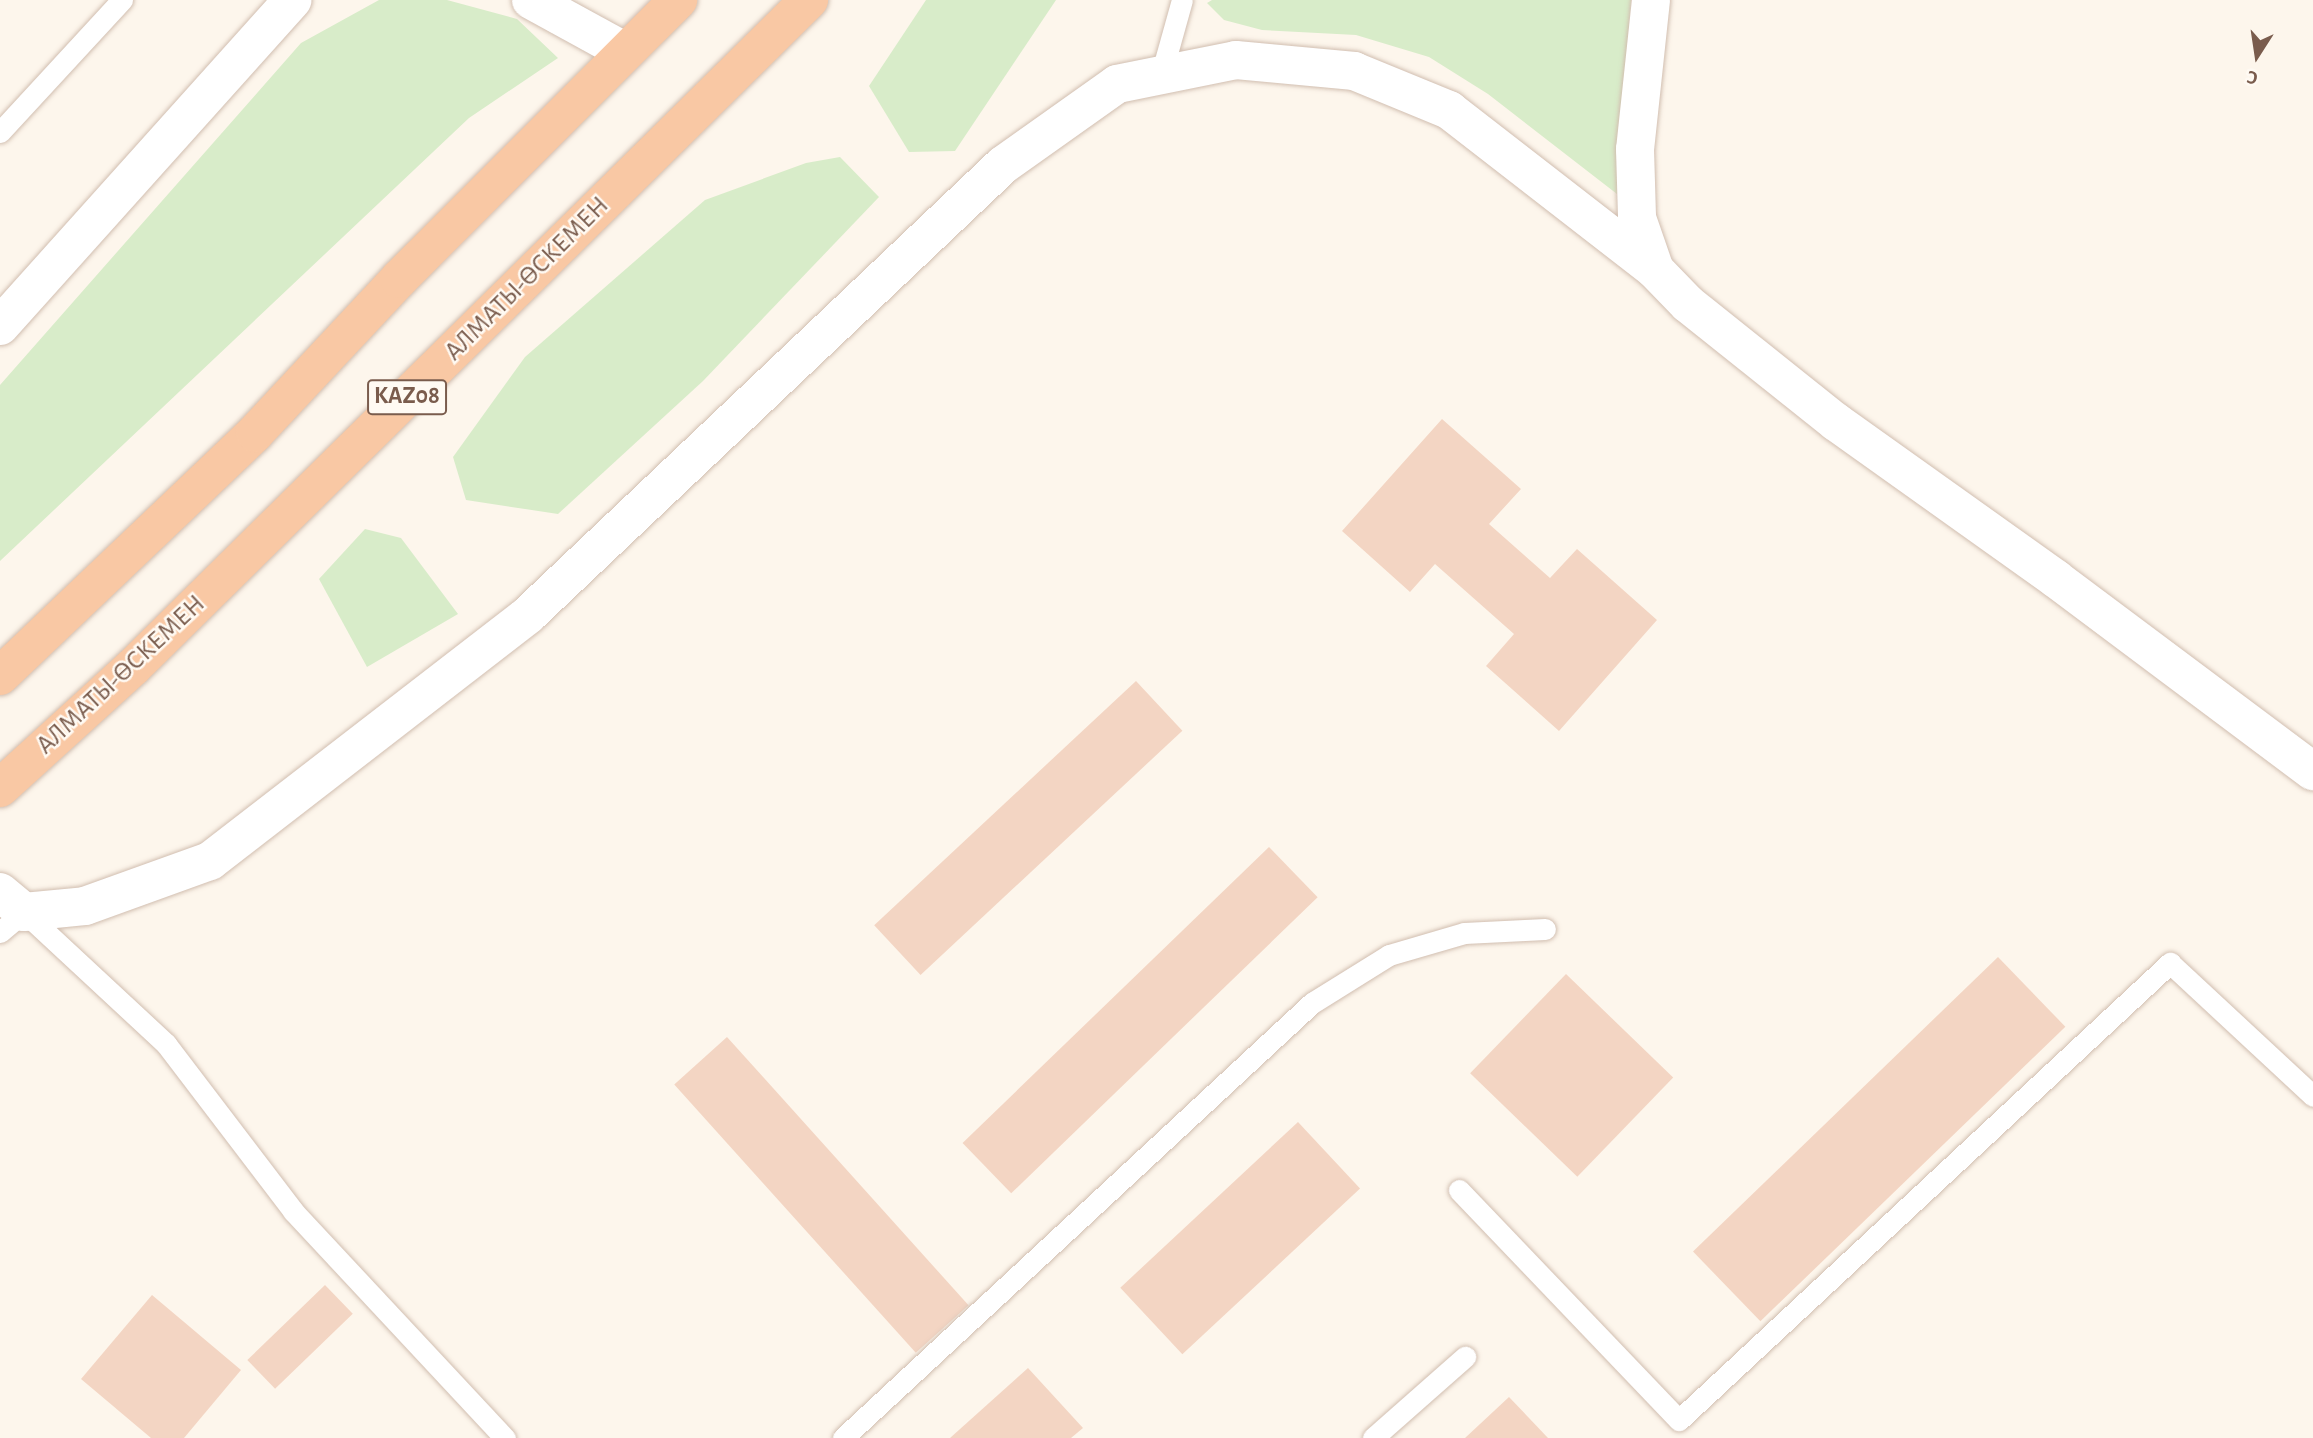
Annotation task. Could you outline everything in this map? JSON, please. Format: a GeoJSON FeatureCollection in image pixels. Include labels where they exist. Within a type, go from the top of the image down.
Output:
{"type":"FeatureCollection","features":[{"type":"Feature","properties":{"kind":"highway"},"geometry":{"type":"LineString","coordinates":[[0,676],[255,433],[399,279],[624,51],[678,0]]}},
{"type":"Feature","properties":{"kind":"highway","name":"АЛМАТЫ-ӨСКЕМЕН"},"geometry":{"type":"LineString","coordinates":[[0,788],[133,667],[809,0]]}},
{"type":"Feature","properties":{"kind":"street"},"geometry":{"type":"LineString","coordinates":[[531,0],[624,51]]}},
{"type":"Feature","properties":{"kind":"street"},"geometry":{"type":"LineString","coordinates":[[1651,0],[1635,149],[1637,218],[1655,270]]}},
{"type":"Feature","properties":{"kind":"street"},"geometry":{"type":"LineString","coordinates":[[0,326],[283,3]]}},
{"type":"Feature","properties":{"kind":"street"},"geometry":{"type":"LineString","coordinates":[[8,912],[85,906],[210,861],[528,615],[1003,165],[1118,84],[1236,61],[1354,71],[1448,110],[1655,270],[1688,304],[1836,422],[2313,771]]}},
{"type":"Feature","properties":{"kind":"lane"},"geometry":{"type":"LineString","coordinates":[[0,132],[122,0]]}},
{"type":"Feature","properties":{"kind":"lane"},"geometry":{"type":"LineString","coordinates":[[1161,75],[1182,0]]}},
{"type":"Feature","properties":{"kind":"lane"},"geometry":{"type":"LineString","coordinates":[[8,912],[166,1044],[293,1212],[505,1438]]}},
{"type":"Feature","properties":{"kind":"lane"},"geometry":{"type":"LineString","coordinates":[[843,1438],[1312,1003],[1389,955],[1464,933],[1545,929]]}},
{"type":"Feature","properties":{"kind":"lane"},"geometry":{"type":"LineString","coordinates":[[1459,1190],[1679,1420],[2170,963],[2313,1096]]}},
{"type":"Feature","properties":{"kind":"lane"},"geometry":{"type":"LineString","coordinates":[[1373,1438],[1465,1357]]}},
{"type":"Feature","properties":{"kind":"green space"},"geometry":{"type":"Polygon","coordinates":[[[379,0],[447,0],[517,19],[558,58],[469,118],[0,561],[0,385],[301,43],[379,0]]]}},
{"type":"Feature","properties":{"kind":"green space"},"geometry":{"type":"Polygon","coordinates":[[[926,0],[1056,0],[955,151],[909,152],[869,86],[926,0]]]}},
{"type":"Feature","properties":{"kind":"green space"},"geometry":{"type":"Polygon","coordinates":[[[1212,0],[1631,0],[1617,194],[1488,94],[1429,57],[1356,35],[1262,30],[1224,20],[1207,3],[1212,0]]]}},
{"type":"Feature","properties":{"kind":"green space"},"geometry":{"type":"Polygon","coordinates":[[[840,157],[879,197],[703,381],[558,514],[466,500],[453,457],[525,357],[705,200],[806,163],[840,157]]]}},
{"type":"Feature","properties":{"kind":"green space"},"geometry":{"type":"Polygon","coordinates":[[[365,529],[401,538],[458,614],[367,667],[319,579],[365,529]]]}},
{"type":"Feature","properties":{"kind":"building"},"geometry":{"type":"Polygon","coordinates":[[[1442,419],[1521,489],[1489,524],[1550,578],[1577,549],[1657,620],[1559,731],[1486,666],[1514,634],[1435,564],[1410,592],[1342,531],[1442,419]]]}},
{"type":"Feature","properties":{"kind":"building"},"geometry":{"type":"Polygon","coordinates":[[[1136,681],[1182,731],[921,975],[874,925],[1136,681]]]}},
{"type":"Feature","properties":{"kind":"building"},"geometry":{"type":"Polygon","coordinates":[[[1269,847],[1318,897],[1011,1193],[963,1143],[1269,847]]]}},
{"type":"Feature","properties":{"kind":"building"},"geometry":{"type":"Polygon","coordinates":[[[1998,957],[2065,1027],[1760,1321],[1693,1252],[1998,957]]]}},
{"type":"Feature","properties":{"kind":"building"},"geometry":{"type":"Polygon","coordinates":[[[1566,974],[1673,1078],[1577,1177],[1470,1073],[1566,974]]]}},
{"type":"Feature","properties":{"kind":"building"},"geometry":{"type":"Polygon","coordinates":[[[727,1037],[969,1305],[916,1353],[674,1085],[727,1037]]]}},
{"type":"Feature","properties":{"kind":"building"},"geometry":{"type":"Polygon","coordinates":[[[1298,1122],[1360,1189],[1182,1354],[1120,1288],[1298,1122]]]}},
{"type":"Feature","properties":{"kind":"building"},"geometry":{"type":"Polygon","coordinates":[[[325,1285],[353,1314],[275,1389],[247,1360],[325,1285]]]}},
{"type":"Feature","properties":{"kind":"building"},"geometry":{"type":"Polygon","coordinates":[[[152,1295],[241,1370],[184,1438],[151,1438],[81,1379],[152,1295]]]}},
{"type":"Feature","properties":{"kind":"building"},"geometry":{"type":"Polygon","coordinates":[[[1028,1368],[1083,1428],[1071,1438],[950,1438],[1028,1368]]]}},
{"type":"Feature","properties":{"kind":"building"},"geometry":{"type":"Polygon","coordinates":[[[1509,1397],[1548,1438],[1465,1438],[1509,1397]]]}}]}
